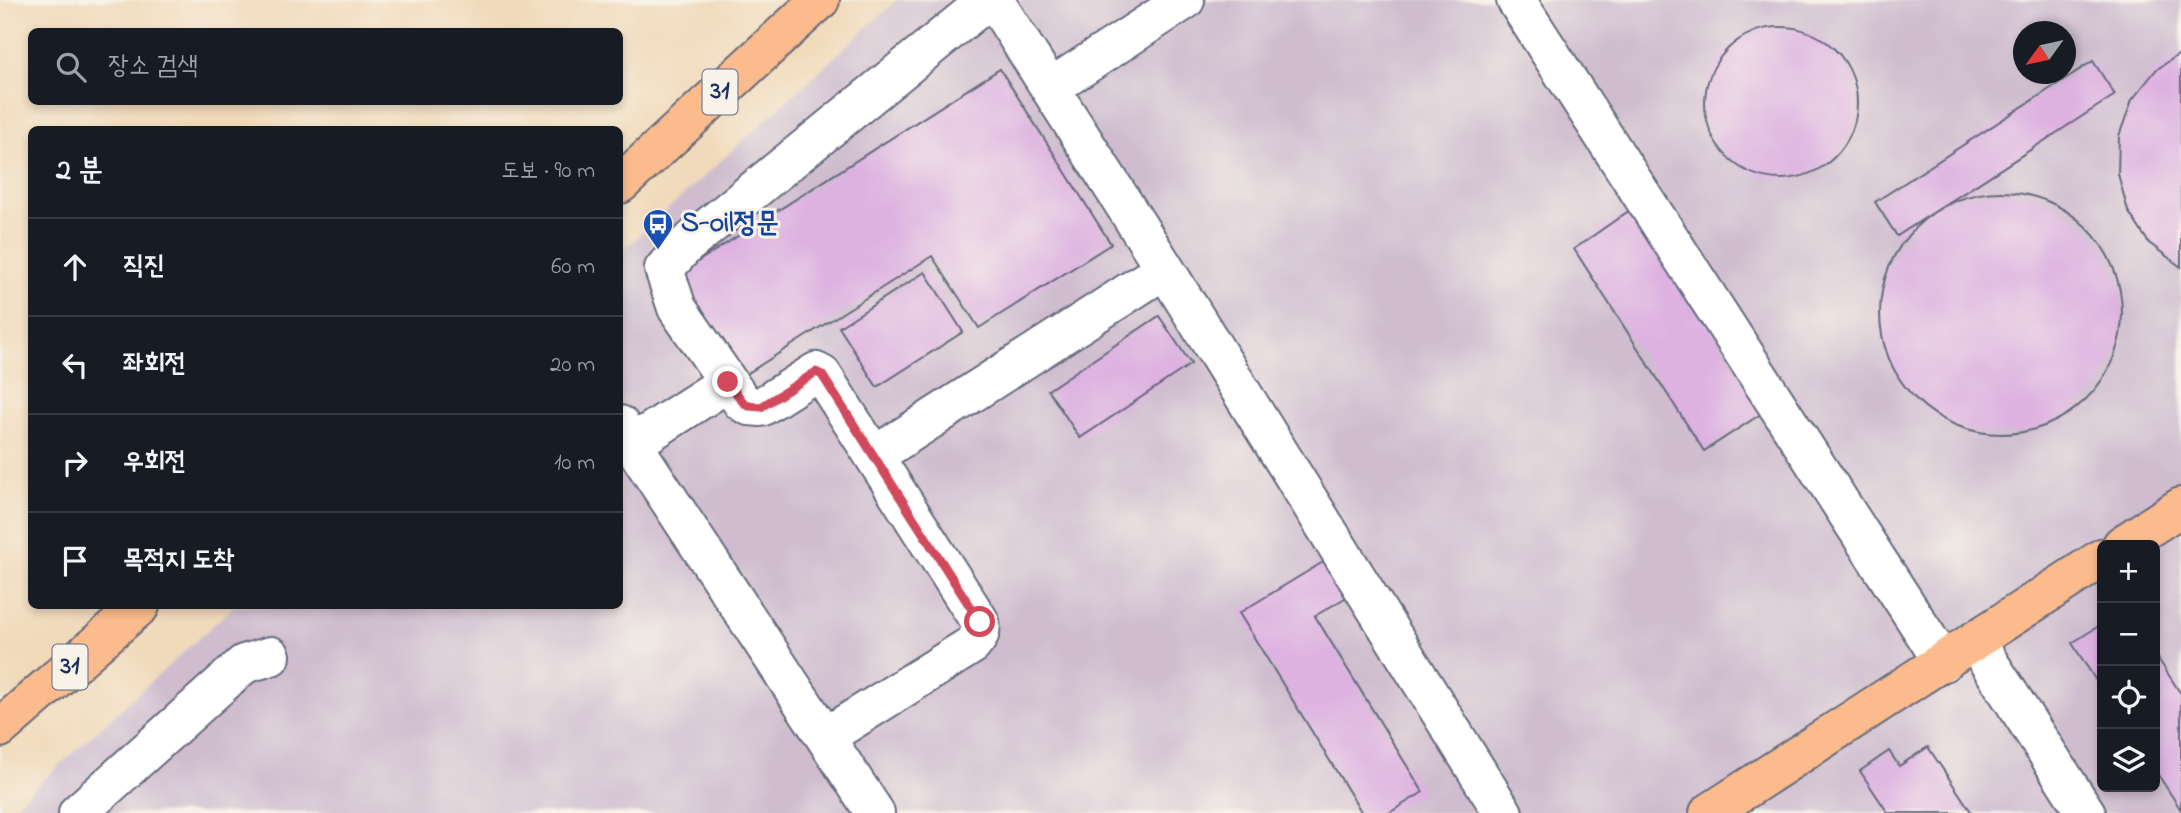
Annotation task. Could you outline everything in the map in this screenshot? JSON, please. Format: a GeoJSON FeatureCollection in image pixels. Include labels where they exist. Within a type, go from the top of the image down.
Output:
{"type":"FeatureCollection","features":[{"type":"Feature","properties":{"kind":"main road","name":"31"},"geometry":{"type":"LineString","coordinates":[[623,181],[820,0]]}},
{"type":"Feature","properties":{"kind":"main road"},"geometry":{"type":"LineString","coordinates":[[2130,540],[2181,507]]}},
{"type":"Feature","properties":{"kind":"main road"},"geometry":{"type":"LineString","coordinates":[[1709,813],[2097,561]]}},
{"type":"Feature","properties":{"kind":"main road","name":"31"},"geometry":{"type":"LineString","coordinates":[[0,728],[137,609]]}},
{"type":"Feature","properties":{"kind":"lane"},"geometry":{"type":"LineString","coordinates":[[825,737],[972,645],[982,630],[980,622],[822,375],[816,372],[761,407],[749,406],[743,402],[677,308],[664,269],[685,246],[988,0]]}},
{"type":"Feature","properties":{"kind":"lane"},"geometry":{"type":"LineString","coordinates":[[994,0],[1165,269],[1503,813]]}},
{"type":"Feature","properties":{"kind":"lane"},"geometry":{"type":"LineString","coordinates":[[1050,88],[1185,0]]}},
{"type":"Feature","properties":{"kind":"lane"},"geometry":{"type":"LineString","coordinates":[[1516,0],[1943,662]]}},
{"type":"Feature","properties":{"kind":"lane"},"geometry":{"type":"LineString","coordinates":[[874,456],[1165,269]]}},
{"type":"Feature","properties":{"kind":"lane"},"geometry":{"type":"LineString","coordinates":[[728,382],[626,434],[875,813]]}},
{"type":"Feature","properties":{"kind":"lane"},"geometry":{"type":"LineString","coordinates":[[1975,641],[2086,813]]}},
{"type":"Feature","properties":{"kind":"lane"},"geometry":{"type":"LineString","coordinates":[[78,813],[244,664],[271,656]]}},
{"type":"Feature","properties":{"kind":"shaded area"},"geometry":{"type":"Polygon","coordinates":[[[897,0],[2181,0],[2181,813],[7,813],[231,609],[623,609],[623,250],[897,0]]]}},
{"type":"Feature","properties":{"kind":"building"},"geometry":{"type":"Polygon","coordinates":[[[1781,27],[1810,33],[1835,49],[1851,74],[1857,103],[1851,132],[1835,157],[1810,173],[1781,179],[1752,173],[1727,157],[1711,132],[1705,103],[1711,74],[1727,49],[1752,33],[1781,27]]]}},
{"type":"Feature","properties":{"kind":"building"},"geometry":{"type":"Polygon","coordinates":[[[2181,53],[2181,267],[2149,243],[2128,211],[2118,174],[2119,136],[2132,100],[2156,70],[2181,53]]]}},
{"type":"Feature","properties":{"kind":"building"},"geometry":{"type":"Polygon","coordinates":[[[2093,61],[2115,95],[1897,236],[1875,202],[2057,84],[2076,84],[2076,72],[2093,61]]]}},
{"type":"Feature","properties":{"kind":"building"},"geometry":{"type":"Polygon","coordinates":[[[1000,69],[1111,244],[979,328],[932,256],[737,380],[672,278],[1000,69]]]}},
{"type":"Feature","properties":{"kind":"building"},"geometry":{"type":"Polygon","coordinates":[[[2001,192],[2025,195],[2058,207],[2078,220],[2094,236],[2107,256],[2116,278],[2122,313],[2119,337],[2107,370],[2094,390],[2078,406],[2058,419],[2036,428],[2001,434],[1977,431],[1944,419],[1924,406],[1908,390],[1895,370],[1886,348],[1880,313],[1883,289],[1895,256],[1908,236],[1924,220],[1944,207],[1966,198],[2001,192]]]}},
{"type":"Feature","properties":{"kind":"building"},"geometry":{"type":"Polygon","coordinates":[[[1633,208],[1764,412],[1704,451],[1574,249],[1633,208]]]}},
{"type":"Feature","properties":{"kind":"building"},"geometry":{"type":"Polygon","coordinates":[[[925,272],[963,332],[877,387],[839,327],[925,272]]]}},
{"type":"Feature","properties":{"kind":"building"},"geometry":{"type":"Polygon","coordinates":[[[1159,316],[1191,364],[1080,438],[1048,390],[1159,316]]]}},
{"type":"Feature","properties":{"kind":"building"},"geometry":{"type":"Polygon","coordinates":[[[1328,559],[1350,595],[1315,616],[1423,792],[1389,813],[1362,813],[1239,613],[1328,559]]]}},
{"type":"Feature","properties":{"kind":"building"},"geometry":{"type":"Polygon","coordinates":[[[2097,627],[2097,682],[2072,643],[2097,627]]]}},
{"type":"Feature","properties":{"kind":"building"},"geometry":{"type":"Polygon","coordinates":[[[2160,662],[2181,694],[2181,810],[2160,778],[2160,662]]]}},
{"type":"Feature","properties":{"kind":"building"},"geometry":{"type":"Polygon","coordinates":[[[1928,747],[1972,813],[1888,813],[1860,771],[1889,751],[1899,766],[1928,747]]]}},
{"type":"Feature","properties":{"kind":"place","name":"S-oil정문"},"geometry":{"type":"Point","coordinates":[658,251]}},
{"type":"Feature","properties":{"kind":"route"},"geometry":{"type":"LineString","coordinates":[[728,382],[743,402],[749,406],[761,407],[816,372],[822,375],[980,622]]}}]}
